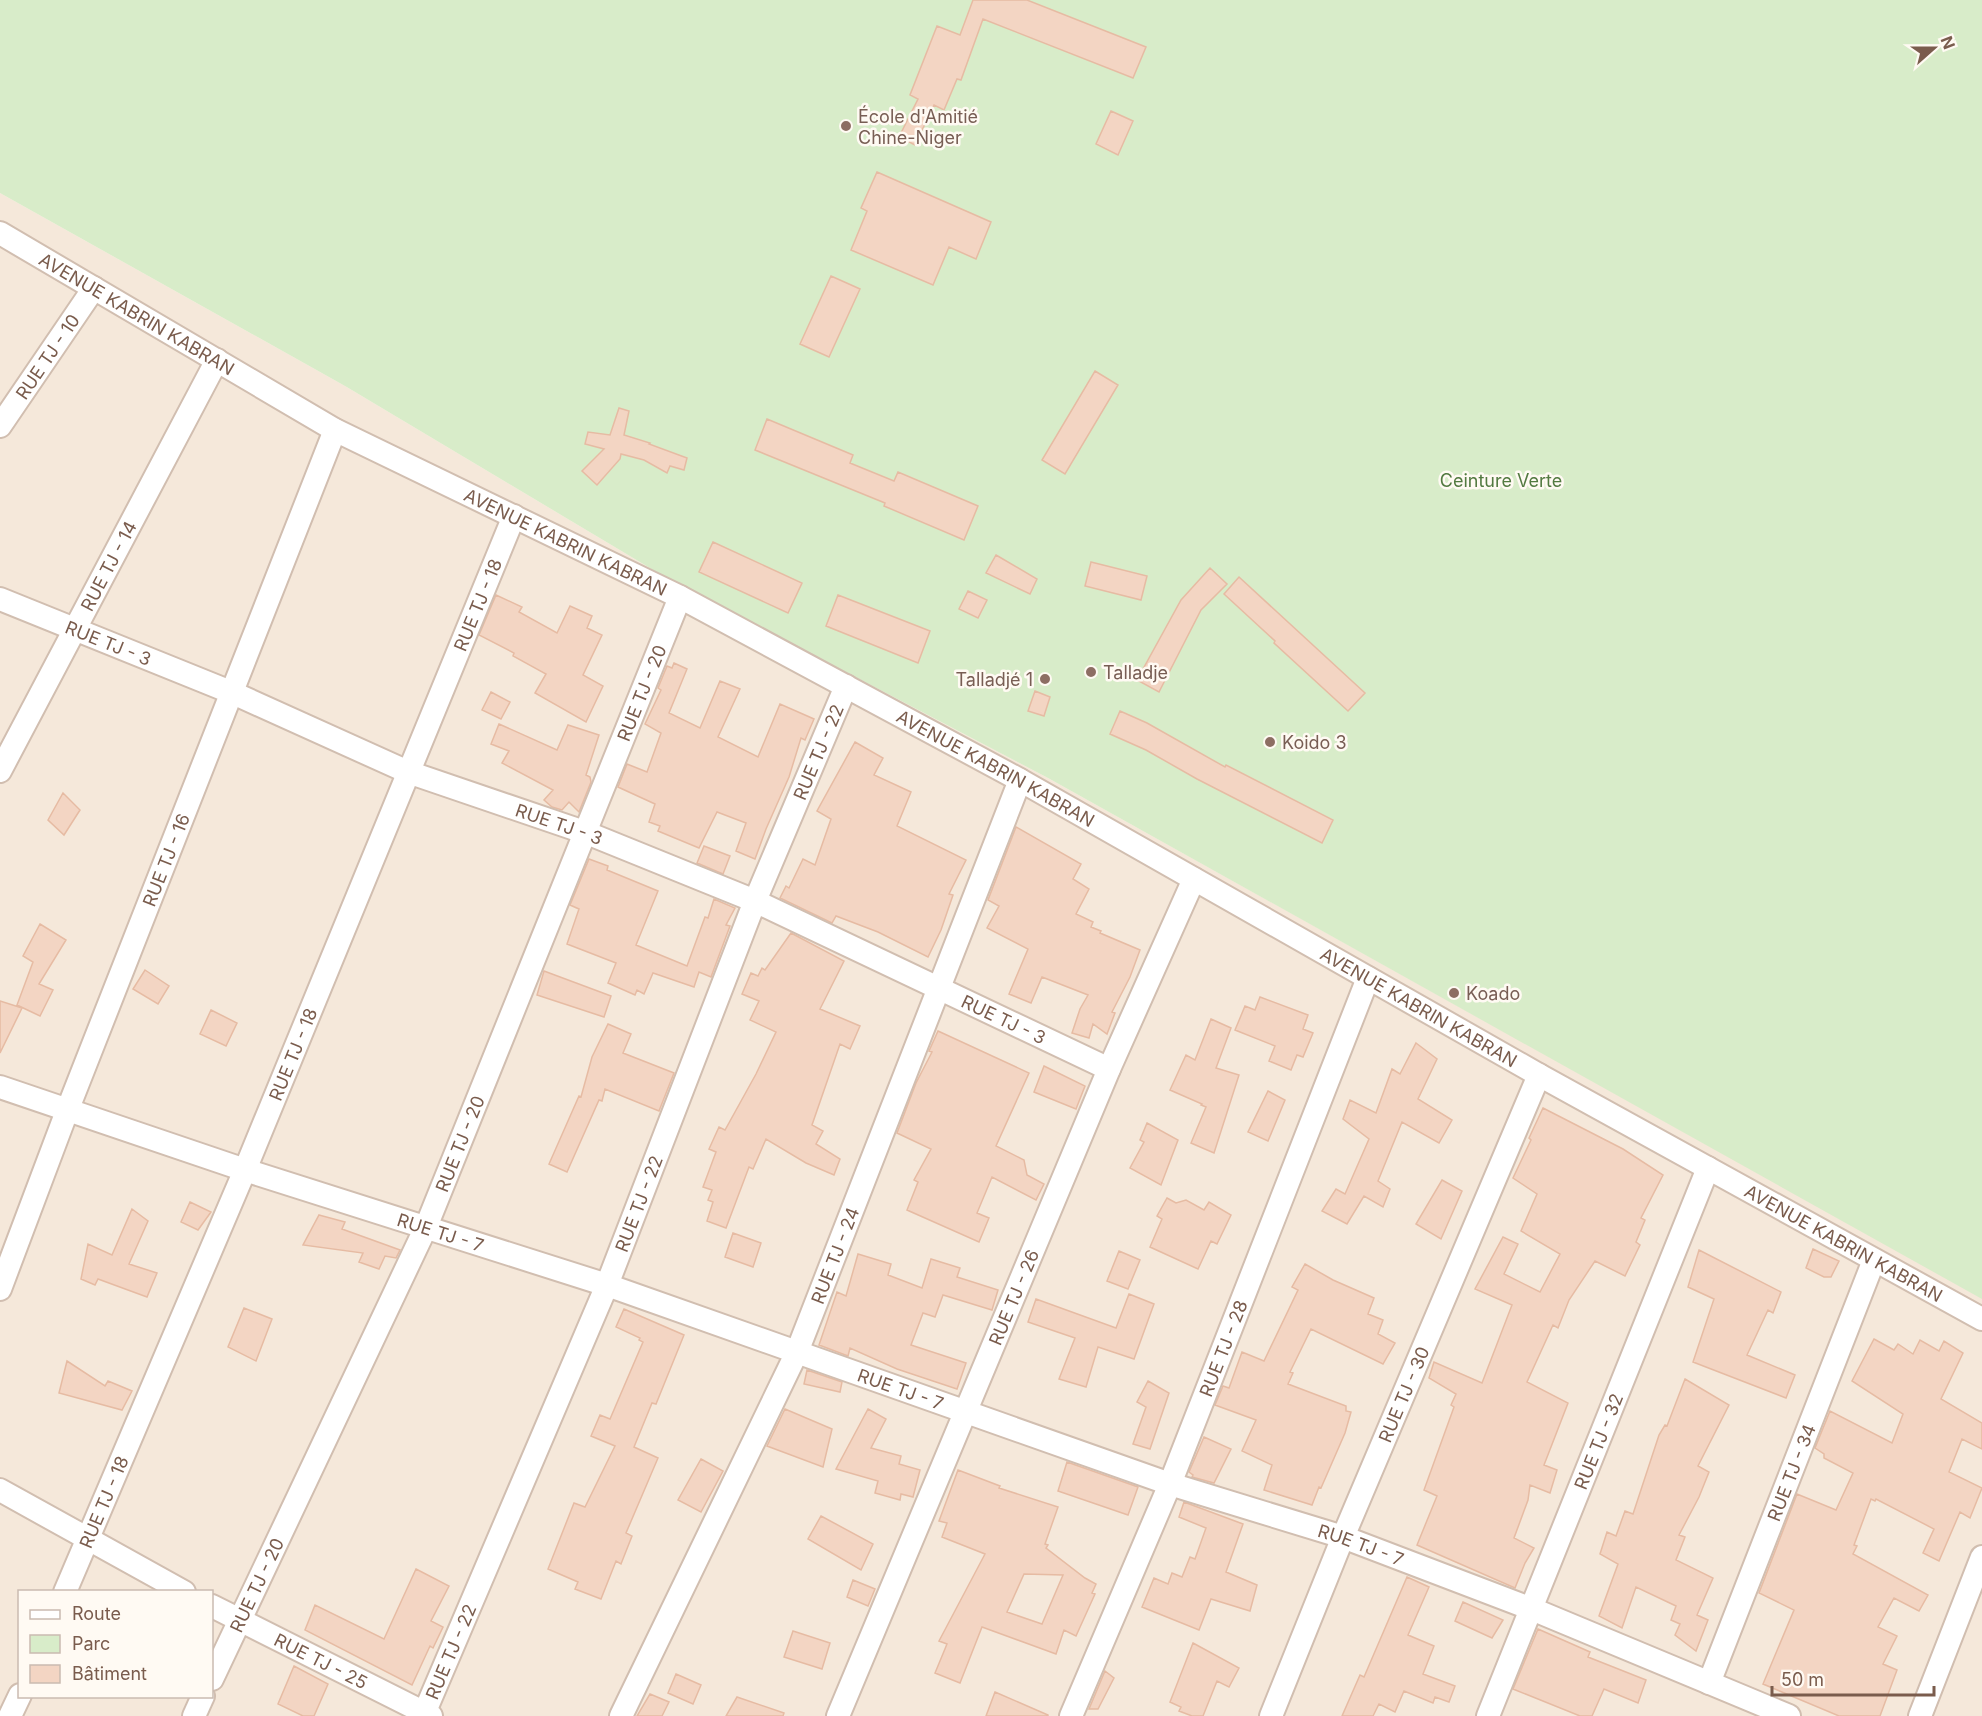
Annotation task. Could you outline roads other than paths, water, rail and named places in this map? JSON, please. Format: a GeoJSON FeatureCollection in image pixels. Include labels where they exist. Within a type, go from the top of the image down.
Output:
{"type":"FeatureCollection","features":[{"type":"Feature","properties":{"kind":"street","name":"AVENUE KABRIN KABRAN"},"geometry":{"type":"LineString","coordinates":[[0,233],[335,430],[680,597],[846,686],[1020,780],[1539,1075],[1982,1319]]}},
{"type":"Feature","properties":{"kind":"street","name":"RUE TJ - 10"},"geometry":{"type":"LineString","coordinates":[[0,426],[94,288]]}},
{"type":"Feature","properties":{"kind":"street","name":"RUE TJ - 14"},"geometry":{"type":"LineString","coordinates":[[0,771],[217,360]]}},
{"type":"Feature","properties":{"kind":"street","name":"RUE TJ - 16"},"geometry":{"type":"LineString","coordinates":[[0,1289],[67,1111],[335,430]]}},
{"type":"Feature","properties":{"kind":"street","name":"RUE TJ - 18"},"geometry":{"type":"LineString","coordinates":[[66,1590],[245,1170],[514,516]]}},
{"type":"Feature","properties":{"kind":"street","name":"RUE TJ - 20"},"geometry":{"type":"LineString","coordinates":[[213,1677],[426,1227],[680,597]]}},
{"type":"Feature","properties":{"kind":"street","name":"RUE TJ - 3"},"geometry":{"type":"LineString","coordinates":[[0,599],[233,693],[408,771],[587,832],[755,901],[1109,1069]]}},
{"type":"Feature","properties":{"kind":"street","name":"RUE TJ - 22"},"geometry":{"type":"LineString","coordinates":[[426,1715],[606,1285],[755,901],[846,686]]}},
{"type":"Feature","properties":{"kind":"street","name":"RUE TJ - 24"},"geometry":{"type":"LineString","coordinates":[[621,1716],[797,1352],[1020,780]]}},
{"type":"Feature","properties":{"kind":"street","name":"RUE TJ - 26"},"geometry":{"type":"LineString","coordinates":[[838,1716],[1109,1069],[1194,879]]}},
{"type":"Feature","properties":{"kind":"street","name":"RUE TJ - 28"},"geometry":{"type":"LineString","coordinates":[[1071,1716],[1170,1484],[1368,978]]}},
{"type":"Feature","properties":{"kind":"street","name":"RUE TJ - 30"},"geometry":{"type":"LineString","coordinates":[[1271,1716],[1343,1537],[1539,1075]]}},
{"type":"Feature","properties":{"kind":"street","name":"RUE TJ - 7"},"geometry":{"type":"LineString","coordinates":[[0,1087],[245,1170],[606,1285],[966,1410],[1170,1484],[1343,1537],[1532,1610],[1790,1716]]}},
{"type":"Feature","properties":{"kind":"street","name":"RUE TJ - 32"},"geometry":{"type":"LineString","coordinates":[[1488,1716],[1708,1168]]}},
{"type":"Feature","properties":{"kind":"street","name":"RUE TJ - 34"},"geometry":{"type":"LineString","coordinates":[[1708,1683],[1874,1260]]}},
{"type":"Feature","properties":{"kind":"street"},"geometry":{"type":"LineString","coordinates":[[0,1490],[180,1590]]}},
{"type":"Feature","properties":{"kind":"street"},"geometry":{"type":"LineString","coordinates":[[1920,1716],[1982,1557]]}},
{"type":"Feature","properties":{"kind":"street","name":"RUE TJ - 25"},"geometry":{"type":"LineString","coordinates":[[213,1607],[426,1715]]}},
{"type":"Feature","properties":{"kind":"street"},"geometry":{"type":"LineString","coordinates":[[10,1716],[19,1698]]}},
{"type":"Feature","properties":{"kind":"street"},"geometry":{"type":"LineString","coordinates":[[194,1716],[202,1698]]}},
{"type":"Feature","properties":{"kind":"place","name":"École d'Amitié Chine-Niger"},"geometry":{"type":"Point","coordinates":[846,126]}},
{"type":"Feature","properties":{"kind":"place","name":"Talladje"},"geometry":{"type":"Point","coordinates":[1091,672]}},
{"type":"Feature","properties":{"kind":"place","name":"Talladjé 1"},"geometry":{"type":"Point","coordinates":[1045,679]}},
{"type":"Feature","properties":{"kind":"place","name":"Koido 3"},"geometry":{"type":"Point","coordinates":[1270,742]}},
{"type":"Feature","properties":{"kind":"place","name":"Koado"},"geometry":{"type":"Point","coordinates":[1454,993]}},
{"type":"Feature","properties":{"kind":"park label","name":"Ceinture Verte"},"geometry":{"type":"Point","coordinates":[1501,480]}}]}
